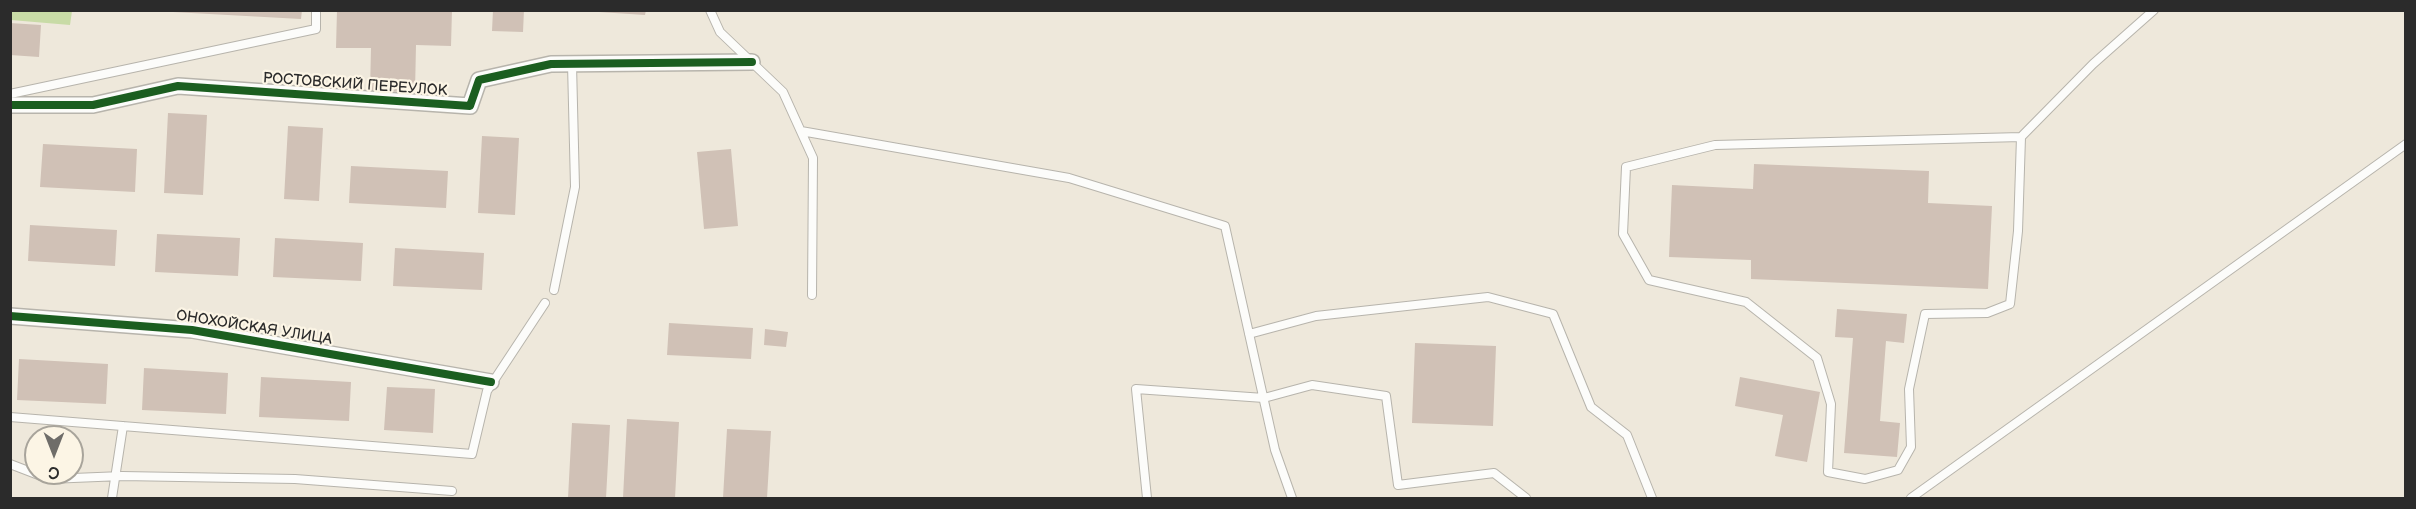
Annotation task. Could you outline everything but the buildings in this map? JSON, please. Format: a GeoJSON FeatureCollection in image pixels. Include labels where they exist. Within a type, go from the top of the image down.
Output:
{"type":"FeatureCollection","features":[{"type":"Feature","properties":{"kind":"street","name":"РОСТОВСКИЙ ПЕРЕУЛОК"},"geometry":{"type":"LineString","coordinates":[[10,105],[93,105],[178,86],[470,106],[479,80],[551,64],[752,62]]}},
{"type":"Feature","properties":{"kind":"street","name":"ОНОХОЙСКАЯ УЛИЦА"},"geometry":{"type":"LineString","coordinates":[[10,316],[192,330],[491,382]]}},
{"type":"Feature","properties":{"kind":"lane"},"geometry":{"type":"LineString","coordinates":[[10,93],[316,29],[316,10]]}},
{"type":"Feature","properties":{"kind":"lane"},"geometry":{"type":"LineString","coordinates":[[710,10],[720,32],[783,92],[813,158],[812,295]]}},
{"type":"Feature","properties":{"kind":"lane"},"geometry":{"type":"LineString","coordinates":[[2021,137],[1704,147],[1626,167],[1623,234],[1649,280],[1746,302],[1817,358],[1831,404],[1828,472],[1865,479],[1898,470],[1911,447],[1909,389],[1925,314],[1987,313],[2010,304],[2018,231],[2021,137],[2093,64],[2154,10]]}},
{"type":"Feature","properties":{"kind":"lane"},"geometry":{"type":"LineString","coordinates":[[554,290],[575,188],[572,64]]}},
{"type":"Feature","properties":{"kind":"lane"},"geometry":{"type":"LineString","coordinates":[[801,131],[1070,178],[1225,226],[1275,450],[1292,498]]}},
{"type":"Feature","properties":{"kind":"lane"},"geometry":{"type":"LineString","coordinates":[[1911,498],[2406,144]]}},
{"type":"Feature","properties":{"kind":"lane"},"geometry":{"type":"LineString","coordinates":[[1249,334],[1316,316],[1488,297],[1553,314],[1591,407],[1627,435],[1652,498]]}},
{"type":"Feature","properties":{"kind":"lane"},"geometry":{"type":"LineString","coordinates":[[10,417],[472,454],[491,382],[545,303]]}},
{"type":"Feature","properties":{"kind":"lane"},"geometry":{"type":"LineString","coordinates":[[1147,498],[1136,389],[1264,398],[1312,385],[1386,396],[1398,485],[1494,473],[1526,498]]}},
{"type":"Feature","properties":{"kind":"lane"},"geometry":{"type":"LineString","coordinates":[[112,498],[123,426]]}},
{"type":"Feature","properties":{"kind":"lane"},"geometry":{"type":"LineString","coordinates":[[10,464],[48,479],[115,477],[295,479],[452,491]]}},
{"type":"Feature","properties":{"kind":"green space"},"geometry":{"type":"Polygon","coordinates":[[[10,11],[72,11],[70,25],[11,20],[10,11]]]}},
{"type":"Feature","properties":{"kind":"cycle path"},"geometry":{"type":"LineString","coordinates":[[10,105],[93,105],[178,86],[470,106],[479,80],[551,64],[752,62]]}},
{"type":"Feature","properties":{"kind":"cycle path"},"geometry":{"type":"LineString","coordinates":[[10,316],[192,330],[491,382]]}}]}
